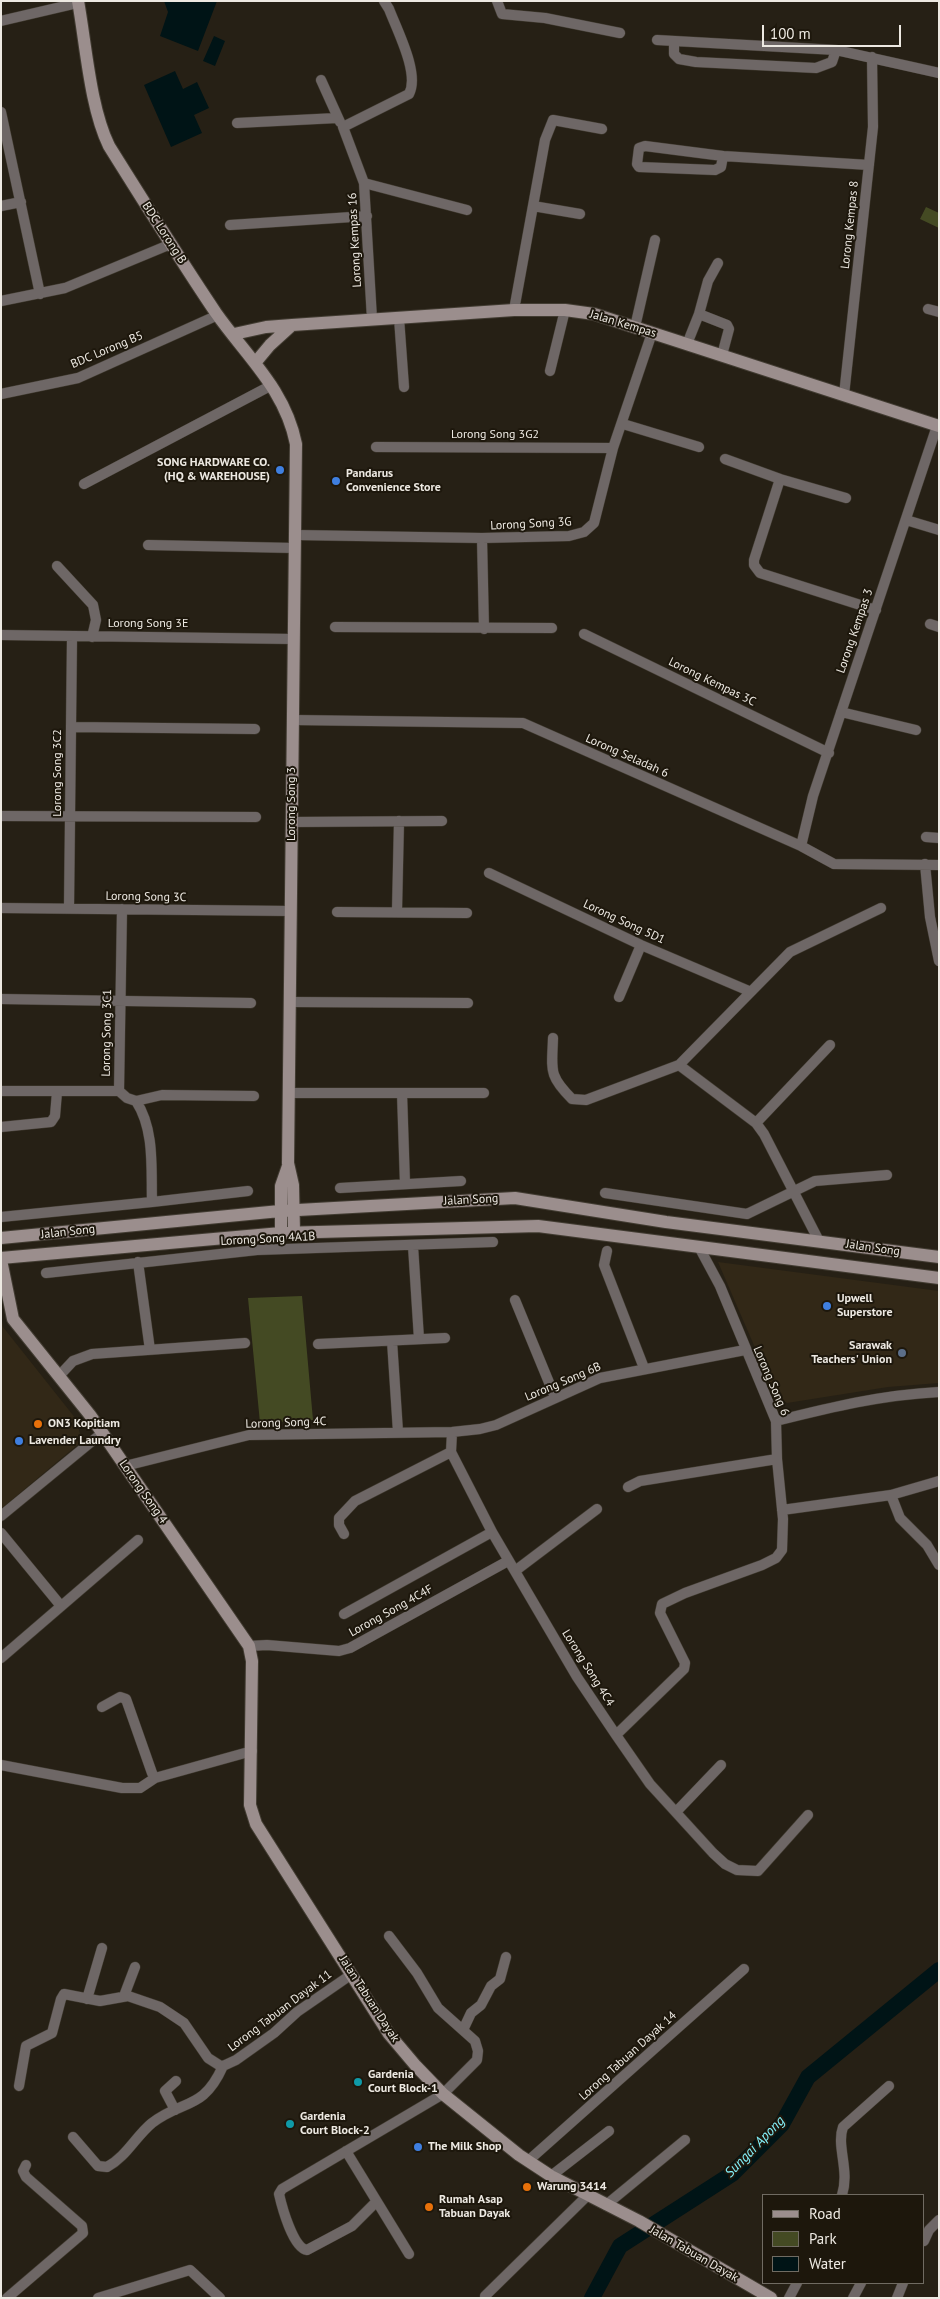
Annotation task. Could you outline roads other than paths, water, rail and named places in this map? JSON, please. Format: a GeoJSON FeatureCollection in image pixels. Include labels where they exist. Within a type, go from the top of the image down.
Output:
{"type":"FeatureCollection","features":[{"type":"Feature","properties":{"kind":"street"},"geometry":{"type":"LineString","coordinates":[[238,123],[340,122],[409,94],[412,88],[411,69],[389,9],[384,1]]}},
{"type":"Feature","properties":{"kind":"street"},"geometry":{"type":"LineString","coordinates":[[497,1],[502,14],[545,18],[620,33]]}},
{"type":"Feature","properties":{"kind":"street"},"geometry":{"type":"LineString","coordinates":[[1,21],[78,2]]}},
{"type":"Feature","properties":{"kind":"street","name":"BDC Lorong B"},"geometry":{"type":"LineString","coordinates":[[78,2],[93,89],[104,135],[171,244],[218,315],[272,385],[293,427],[296,444]]}},
{"type":"Feature","properties":{"kind":"street"},"geometry":{"type":"LineString","coordinates":[[657,40],[836,50],[939,72]]}},
{"type":"Feature","properties":{"kind":"street"},"geometry":{"type":"LineString","coordinates":[[674,41],[674,54],[679,59],[696,62],[816,68],[832,62],[836,50]]}},
{"type":"Feature","properties":{"kind":"street","name":"Lorong Kempas 8"},"geometry":{"type":"LineString","coordinates":[[844,395],[873,127],[872,57]]}},
{"type":"Feature","properties":{"kind":"street","name":"Lorong Kempas 16"},"geometry":{"type":"LineString","coordinates":[[321,80],[364,183],[372,320]]}},
{"type":"Feature","properties":{"kind":"street"},"geometry":{"type":"LineString","coordinates":[[1,114],[40,294]]}},
{"type":"Feature","properties":{"kind":"street"},"geometry":{"type":"LineString","coordinates":[[514,310],[544,140],[553,120],[602,129]]}},
{"type":"Feature","properties":{"kind":"street"},"geometry":{"type":"LineString","coordinates":[[723,156],[721,167],[714,170],[640,167],[637,164],[639,148],[645,146],[723,156],[869,164]]}},
{"type":"Feature","properties":{"kind":"street"},"geometry":{"type":"LineString","coordinates":[[364,183],[466,210]]}},
{"type":"Feature","properties":{"kind":"street"},"geometry":{"type":"LineString","coordinates":[[1,206],[20,202]]}},
{"type":"Feature","properties":{"kind":"street"},"geometry":{"type":"LineString","coordinates":[[533,206],[580,214]]}},
{"type":"Feature","properties":{"kind":"street"},"geometry":{"type":"LineString","coordinates":[[230,225],[367,216]]}},
{"type":"Feature","properties":{"kind":"street"},"geometry":{"type":"LineString","coordinates":[[635,327],[655,240]]}},
{"type":"Feature","properties":{"kind":"street"},"geometry":{"type":"LineString","coordinates":[[1,302],[65,288],[171,244]]}},
{"type":"Feature","properties":{"kind":"street"},"geometry":{"type":"LineString","coordinates":[[687,344],[699,314],[708,281],[718,262]]}},
{"type":"Feature","properties":{"kind":"street"},"geometry":{"type":"LineString","coordinates":[[928,309],[939,312]]}},
{"type":"Feature","properties":{"kind":"street","name":"Jalan Kempas"},"geometry":{"type":"LineString","coordinates":[[234,334],[266,327],[292,325],[514,310],[565,310],[594,314],[938,426]]}},
{"type":"Feature","properties":{"kind":"street"},"geometry":{"type":"LineString","coordinates":[[550,371],[565,310]]}},
{"type":"Feature","properties":{"kind":"street"},"geometry":{"type":"LineString","coordinates":[[699,314],[727,324],[729,329],[722,355]]}},
{"type":"Feature","properties":{"kind":"street","name":"BDC Lorong B5"},"geometry":{"type":"LineString","coordinates":[[1,394],[78,378],[218,315]]}},
{"type":"Feature","properties":{"kind":"street"},"geometry":{"type":"LineString","coordinates":[[399,318],[404,387]]}},
{"type":"Feature","properties":{"kind":"street"},"geometry":{"type":"LineString","coordinates":[[255,363],[270,344],[292,325]]}},
{"type":"Feature","properties":{"kind":"street","name":"Lorong Song 3G"},"geometry":{"type":"LineString","coordinates":[[148,545],[569,536],[584,532],[594,523],[613,448],[652,333]]}},
{"type":"Feature","properties":{"kind":"street"},"geometry":{"type":"LineString","coordinates":[[84,484],[272,385]]}},
{"type":"Feature","properties":{"kind":"street"},"geometry":{"type":"LineString","coordinates":[[622,424],[699,447]]}},
{"type":"Feature","properties":{"kind":"street","name":"Lorong Kempas 3"},"geometry":{"type":"LineString","coordinates":[[801,846],[814,796],[841,712],[938,426]]}},
{"type":"Feature","properties":{"kind":"street","name":"Lorong Song 3"},"geometry":{"type":"LineString","coordinates":[[287,1233],[294,1210],[293,1186],[288,1163],[296,444]]}},
{"type":"Feature","properties":{"kind":"street","name":"Lorong Song 3G2"},"geometry":{"type":"LineString","coordinates":[[376,447],[613,448]]}},
{"type":"Feature","properties":{"kind":"street"},"geometry":{"type":"LineString","coordinates":[[725,459],[780,479],[846,498]]}},
{"type":"Feature","properties":{"kind":"street"},"geometry":{"type":"LineString","coordinates":[[780,479],[754,560],[756,569],[765,576],[876,610]]}},
{"type":"Feature","properties":{"kind":"street"},"geometry":{"type":"LineString","coordinates":[[906,520],[939,530]]}},
{"type":"Feature","properties":{"kind":"street"},"geometry":{"type":"LineString","coordinates":[[482,538],[484,629]]}},
{"type":"Feature","properties":{"kind":"street"},"geometry":{"type":"LineString","coordinates":[[57,566],[92,606],[96,620],[92,638]]}},
{"type":"Feature","properties":{"kind":"street"},"geometry":{"type":"LineString","coordinates":[[335,627],[552,628]]}},
{"type":"Feature","properties":{"kind":"street","name":"Lorong Kempas 3C"},"geometry":{"type":"LineString","coordinates":[[584,634],[828,753]]}},
{"type":"Feature","properties":{"kind":"street","name":"Lorong Song 3E"},"geometry":{"type":"LineString","coordinates":[[1,635],[92,638],[164,636],[294,639]]}},
{"type":"Feature","properties":{"kind":"street","name":"Lorong Song 3C2"},"geometry":{"type":"LineString","coordinates":[[69,908],[72,637]]}},
{"type":"Feature","properties":{"kind":"street"},"geometry":{"type":"LineString","coordinates":[[841,712],[916,730]]}},
{"type":"Feature","properties":{"kind":"street","name":"Lorong Seladah 6"},"geometry":{"type":"LineString","coordinates":[[293,720],[523,723],[801,846],[834,864],[939,865]]}},
{"type":"Feature","properties":{"kind":"street"},"geometry":{"type":"LineString","coordinates":[[71,727],[255,729]]}},
{"type":"Feature","properties":{"kind":"street"},"geometry":{"type":"LineString","coordinates":[[1,816],[256,817]]}},
{"type":"Feature","properties":{"kind":"street"},"geometry":{"type":"LineString","coordinates":[[397,911],[398,821]]}},
{"type":"Feature","properties":{"kind":"street"},"geometry":{"type":"LineString","coordinates":[[293,822],[442,821]]}},
{"type":"Feature","properties":{"kind":"street"},"geometry":{"type":"LineString","coordinates":[[926,836],[939,838]]}},
{"type":"Feature","properties":{"kind":"street"},"geometry":{"type":"LineString","coordinates":[[924,864],[930,917],[939,961]]}},
{"type":"Feature","properties":{"kind":"street","name":"Lorong Song 5D1"},"geometry":{"type":"LineString","coordinates":[[489,873],[642,945],[749,991]]}},
{"type":"Feature","properties":{"kind":"street","name":"Lorong Song 3C"},"geometry":{"type":"LineString","coordinates":[[1,908],[291,911]]}},
{"type":"Feature","properties":{"kind":"street"},"geometry":{"type":"LineString","coordinates":[[553,1038],[552,1074],[562,1089],[572,1099],[586,1100],[679,1065],[749,991],[790,952],[881,908]]}},
{"type":"Feature","properties":{"kind":"street","name":"Lorong Song 3C1"},"geometry":{"type":"LineString","coordinates":[[122,909],[118,1091],[136,1101]]}},
{"type":"Feature","properties":{"kind":"street"},"geometry":{"type":"LineString","coordinates":[[337,912],[467,913]]}},
{"type":"Feature","properties":{"kind":"street"},"geometry":{"type":"LineString","coordinates":[[619,997],[642,945]]}},
{"type":"Feature","properties":{"kind":"street"},"geometry":{"type":"LineString","coordinates":[[1,999],[251,1003]]}},
{"type":"Feature","properties":{"kind":"street"},"geometry":{"type":"LineString","coordinates":[[291,1002],[468,1003]]}},
{"type":"Feature","properties":{"kind":"street"},"geometry":{"type":"LineString","coordinates":[[756,1123],[830,1045]]}},
{"type":"Feature","properties":{"kind":"street"},"geometry":{"type":"LineString","coordinates":[[679,1065],[756,1123],[764,1134],[794,1190],[819,1241],[818,1249],[820,1253],[834,1264]]}},
{"type":"Feature","properties":{"kind":"street"},"geometry":{"type":"LineString","coordinates":[[1,1091],[118,1091]]}},
{"type":"Feature","properties":{"kind":"street"},"geometry":{"type":"LineString","coordinates":[[1,1127],[51,1122],[55,1116],[57,1092]]}},
{"type":"Feature","properties":{"kind":"street"},"geometry":{"type":"LineString","coordinates":[[290,1093],[484,1093]]}},
{"type":"Feature","properties":{"kind":"street"},"geometry":{"type":"LineString","coordinates":[[402,1093],[405,1184]]}},
{"type":"Feature","properties":{"kind":"street"},"geometry":{"type":"LineString","coordinates":[[152,1202],[150,1142],[143,1114],[136,1101],[162,1095],[254,1096]]}},
{"type":"Feature","properties":{"kind":"street","name":"Lorong Song 3"},"geometry":{"type":"LineString","coordinates":[[287,1233],[280,1210],[281,1186],[288,1163]]}},
{"type":"Feature","properties":{"kind":"street"},"geometry":{"type":"LineString","coordinates":[[605,1193],[747,1214],[815,1181],[887,1175]]}},
{"type":"Feature","properties":{"kind":"street"},"geometry":{"type":"LineString","coordinates":[[340,1188],[462,1181]]}},
{"type":"Feature","properties":{"kind":"street"},"geometry":{"type":"LineString","coordinates":[[1,1217],[248,1191]]}},
{"type":"Feature","properties":{"kind":"street","name":"Jalan Song"},"geometry":{"type":"LineString","coordinates":[[1,1238],[280,1210],[516,1198],[666,1222],[939,1257]]}},
{"type":"Feature","properties":{"kind":"street"},"geometry":{"type":"LineString","coordinates":[[666,1222],[689,1234],[699,1247]]}},
{"type":"Feature","properties":{"kind":"street","name":"Jalan Song"},"geometry":{"type":"LineString","coordinates":[[1,1259],[287,1233],[538,1226],[939,1278]]}},
{"type":"Feature","properties":{"kind":"street","name":"Lorong Song 4A1B"},"geometry":{"type":"LineString","coordinates":[[46,1272],[257,1250],[493,1242]]}},
{"type":"Feature","properties":{"kind":"street"},"geometry":{"type":"LineString","coordinates":[[413,1246],[419,1339]]}},
{"type":"Feature","properties":{"kind":"street","name":"Lorong Song 6"},"geometry":{"type":"LineString","coordinates":[[616,1735],[684,1669],[685,1663],[660,1614],[662,1604],[685,1593],[750,1570],[776,1558],[782,1550],[782,1510],[777,1459],[776,1421],[720,1286],[699,1247]]}},
{"type":"Feature","properties":{"kind":"street"},"geometry":{"type":"LineString","coordinates":[[607,1251],[604,1264],[644,1368]]}},
{"type":"Feature","properties":{"kind":"street","name":"Lorong Song 4"},"geometry":{"type":"LineString","coordinates":[[1,1259],[11,1314],[90,1414],[248,1646]]}},
{"type":"Feature","properties":{"kind":"street"},"geometry":{"type":"LineString","coordinates":[[138,1262],[150,1350]]}},
{"type":"Feature","properties":{"kind":"street"},"geometry":{"type":"LineString","coordinates":[[515,1300],[555,1397]]}},
{"type":"Feature","properties":{"kind":"street"},"geometry":{"type":"LineString","coordinates":[[318,1344],[445,1338]]}},
{"type":"Feature","properties":{"kind":"street"},"geometry":{"type":"LineString","coordinates":[[392,1342],[398,1432]]}},
{"type":"Feature","properties":{"kind":"street"},"geometry":{"type":"LineString","coordinates":[[59,1376],[73,1361],[80,1357],[245,1343]]}},
{"type":"Feature","properties":{"kind":"street","name":"Lorong Song 6B"},"geometry":{"type":"LineString","coordinates":[[452,1432],[488,1428],[600,1378],[745,1350]]}},
{"type":"Feature","properties":{"kind":"street"},"geometry":{"type":"LineString","coordinates":[[776,1421],[859,1401],[896,1395],[939,1392]]}},
{"type":"Feature","properties":{"kind":"street","name":"Lorong Song 4C"},"geometry":{"type":"LineString","coordinates":[[125,1466],[249,1436],[452,1432]]}},
{"type":"Feature","properties":{"kind":"street","name":"Lorong Song 4C4"},"geometry":{"type":"LineString","coordinates":[[452,1432],[451,1452],[508,1561],[577,1677],[650,1784],[676,1812],[725,1864],[736,1870],[758,1871],[808,1815]]}},
{"type":"Feature","properties":{"kind":"street"},"geometry":{"type":"LineString","coordinates":[[1,1516],[102,1433]]}},
{"type":"Feature","properties":{"kind":"street"},"geometry":{"type":"LineString","coordinates":[[344,1534],[339,1525],[339,1518],[354,1501],[451,1452]]}},
{"type":"Feature","properties":{"kind":"street"},"geometry":{"type":"LineString","coordinates":[[628,1487],[640,1481],[777,1459]]}},
{"type":"Feature","properties":{"kind":"street"},"geometry":{"type":"LineString","coordinates":[[782,1510],[890,1495],[939,1481]]}},
{"type":"Feature","properties":{"kind":"street"},"geometry":{"type":"LineString","coordinates":[[890,1495],[900,1518],[927,1545],[939,1565]]}},
{"type":"Feature","properties":{"kind":"street"},"geometry":{"type":"LineString","coordinates":[[515,1571],[597,1509]]}},
{"type":"Feature","properties":{"kind":"street"},"geometry":{"type":"LineString","coordinates":[[344,1614],[492,1532]]}},
{"type":"Feature","properties":{"kind":"street"},"geometry":{"type":"LineString","coordinates":[[1,1533],[61,1606]]}},
{"type":"Feature","properties":{"kind":"street"},"geometry":{"type":"LineString","coordinates":[[1,1658],[138,1540]]}},
{"type":"Feature","properties":{"kind":"street","name":"Lorong Song 4C4F"},"geometry":{"type":"LineString","coordinates":[[248,1646],[267,1645],[340,1651],[350,1648],[508,1561]]}},
{"type":"Feature","properties":{"kind":"street","name":"Jalan Tabuan Dayak"},"geometry":{"type":"LineString","coordinates":[[248,1646],[252,1661],[250,1805],[256,1824],[389,2034],[443,2094],[528,2161],[587,2196],[639,2221],[771,2298]]}},
{"type":"Feature","properties":{"kind":"street"},"geometry":{"type":"LineString","coordinates":[[102,1708],[117,1698],[126,1699],[155,1778]]}},
{"type":"Feature","properties":{"kind":"street"},"geometry":{"type":"LineString","coordinates":[[1,1765],[122,1788],[140,1788],[155,1778],[252,1751]]}},
{"type":"Feature","properties":{"kind":"street"},"geometry":{"type":"LineString","coordinates":[[676,1812],[721,1765]]}},
{"type":"Feature","properties":{"kind":"street"},"geometry":{"type":"LineString","coordinates":[[376,2202],[352,2226],[307,2250],[298,2245],[286,2218],[279,2194],[282,2189],[443,2094],[477,2060],[478,2055],[475,2041],[438,2008],[417,1972],[389,1936]]}},
{"type":"Feature","properties":{"kind":"street"},"geometry":{"type":"LineString","coordinates":[[87,1999],[102,1948]]}},
{"type":"Feature","properties":{"kind":"street"},"geometry":{"type":"LineString","coordinates":[[463,2030],[471,2013],[481,2005],[491,1986],[500,1979],[506,1956]]}},
{"type":"Feature","properties":{"kind":"street"},"geometry":{"type":"LineString","coordinates":[[19,2086],[26,2046],[52,2034],[62,1996],[68,1994],[100,2002],[124,1996],[135,1966]]}},
{"type":"Feature","properties":{"kind":"street","name":"Lorong Tabuan Dayak 14"},"geometry":{"type":"LineString","coordinates":[[528,2161],[744,1968]]}},
{"type":"Feature","properties":{"kind":"street","name":"Lorong Tabuan Dayak 11"},"geometry":{"type":"LineString","coordinates":[[124,1996],[160,2007],[174,2015],[184,2023],[208,2058],[218,2066],[223,2066],[236,2060],[259,2044],[298,2012],[352,1974]]}},
{"type":"Feature","properties":{"kind":"street"},"geometry":{"type":"LineString","coordinates":[[73,2137],[98,2166],[107,2167],[129,2148],[151,2124],[175,2110],[198,2101],[217,2078],[223,2066]]}},
{"type":"Feature","properties":{"kind":"street"},"geometry":{"type":"LineString","coordinates":[[175,2110],[166,2091],[176,2081]]}},
{"type":"Feature","properties":{"kind":"street"},"geometry":{"type":"LineString","coordinates":[[842,2194],[846,2165],[840,2134],[843,2127],[889,2086]]}},
{"type":"Feature","properties":{"kind":"street"},"geometry":{"type":"LineString","coordinates":[[551,2176],[608,2132]]}},
{"type":"Feature","properties":{"kind":"street"},"geometry":{"type":"LineString","coordinates":[[606,2206],[685,2140]]}},
{"type":"Feature","properties":{"kind":"street"},"geometry":{"type":"LineString","coordinates":[[346,2151],[409,2254]]}},
{"type":"Feature","properties":{"kind":"street"},"geometry":{"type":"LineString","coordinates":[[7,2298],[84,2233],[84,2229],[26,2178],[23,2171],[26,2165]]}},
{"type":"Feature","properties":{"kind":"street"},"geometry":{"type":"LineString","coordinates":[[484,2296],[587,2196]]}},
{"type":"Feature","properties":{"kind":"street"},"geometry":{"type":"LineString","coordinates":[[925,2239],[929,2230],[939,2220]]}},
{"type":"Feature","properties":{"kind":"street"},"geometry":{"type":"LineString","coordinates":[[98,2298],[190,2270],[210,2291],[220,2298]]}},
{"type":"Feature","properties":{"kind":"street"},"geometry":{"type":"LineString","coordinates":[[789,2298],[796,2284]]}},
{"type":"Feature","properties":{"kind":"street"},"geometry":{"type":"LineString","coordinates":[[853,2298],[860,2284]]}},
{"type":"Feature","properties":{"kind":"street"},"geometry":{"type":"LineString","coordinates":[[897,2298],[903,2284]]}},
{"type":"Feature","properties":{"kind":"water"},"geometry":{"type":"Polygon","coordinates":[[[164,1],[217,1],[198,51],[160,36],[168,12],[164,1]]]}},
{"type":"Feature","properties":{"kind":"water"},"geometry":{"type":"Polygon","coordinates":[[[214,36],[225,41],[215,66],[203,61],[214,36]]]}},
{"type":"Feature","properties":{"kind":"water"},"geometry":{"type":"Polygon","coordinates":[[[175,71],[183,89],[197,82],[209,108],[194,115],[202,133],[171,147],[144,85],[175,71]]]}},
{"type":"Feature","properties":{"kind":"waterway","name":"Sungai Apong"},"geometry":{"type":"LineString","coordinates":[[592,2298],[620,2246],[732,2174],[782,2124],[808,2077],[939,1970]]}},
{"type":"Feature","properties":{"kind":"place","name":"SONG HARDWARE CO. (HQ & WAREHOUSE)"},"geometry":{"type":"Point","coordinates":[280,470]}},
{"type":"Feature","properties":{"kind":"place","name":"Pandarus Convenience Store"},"geometry":{"type":"Point","coordinates":[336,481]}},
{"type":"Feature","properties":{"kind":"place","name":"Upwell Superstore"},"geometry":{"type":"Point","coordinates":[827,1306]}},
{"type":"Feature","properties":{"kind":"place","name":"Sarawak Teachers' Union"},"geometry":{"type":"Point","coordinates":[902,1353]}},
{"type":"Feature","properties":{"kind":"place","name":"ON3 Kopitiam"},"geometry":{"type":"Point","coordinates":[38,1424]}},
{"type":"Feature","properties":{"kind":"place","name":"Lavender Laundry"},"geometry":{"type":"Point","coordinates":[19,1441]}},
{"type":"Feature","properties":{"kind":"place","name":"Gardenia Court Block-1"},"geometry":{"type":"Point","coordinates":[358,2082]}},
{"type":"Feature","properties":{"kind":"place","name":"Gardenia Court Block-2"},"geometry":{"type":"Point","coordinates":[290,2124]}},
{"type":"Feature","properties":{"kind":"place","name":"The Milk Shop"},"geometry":{"type":"Point","coordinates":[418,2147]}},
{"type":"Feature","properties":{"kind":"place","name":"Warung 3414"},"geometry":{"type":"Point","coordinates":[527,2187]}},
{"type":"Feature","properties":{"kind":"place","name":"Rumah Asap Tabuan Dayak"},"geometry":{"type":"Point","coordinates":[429,2207]}}]}
